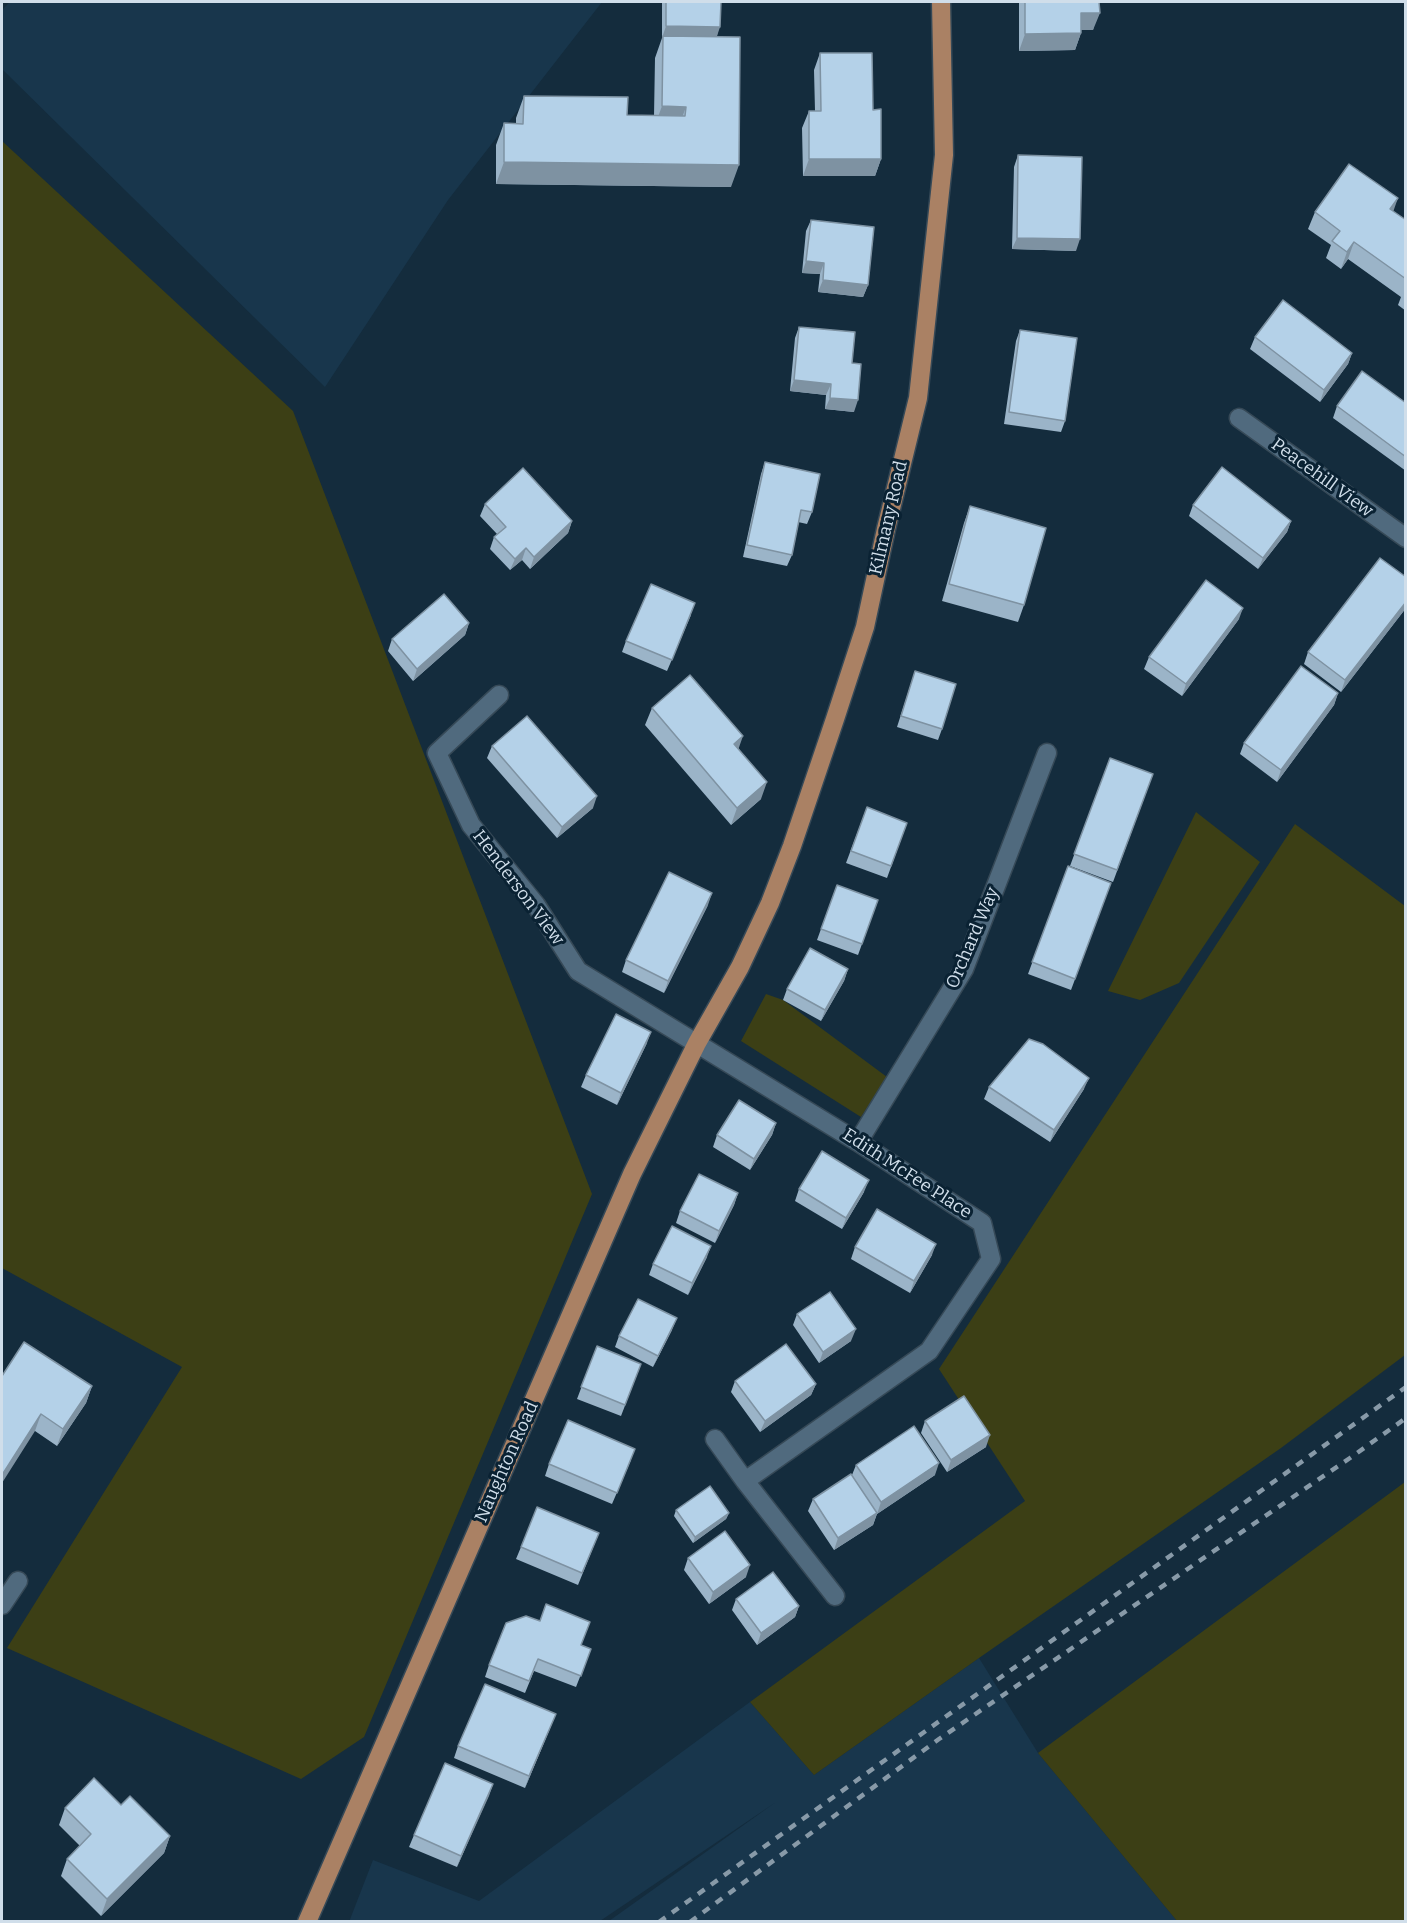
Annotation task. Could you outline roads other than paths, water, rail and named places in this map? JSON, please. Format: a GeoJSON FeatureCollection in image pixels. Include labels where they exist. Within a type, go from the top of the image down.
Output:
{"type":"FeatureCollection","features":[{"type":"Feature","properties":{"kind":"main road","name":"Kilmany Road"},"geometry":{"type":"LineString","coordinates":[[717,1007],[740,967],[770,903],[835,719],[865,627],[888,518],[918,398],[944,155],[941,2]]}},
{"type":"Feature","properties":{"kind":"main road","name":"Naughton Road"},"geometry":{"type":"LineString","coordinates":[[307,1922],[632,1174],[717,1007]]}},
{"type":"Feature","properties":{"kind":"street","name":"Peacehill View"},"geometry":{"type":"LineString","coordinates":[[1239,418],[1406,538]]}},
{"type":"Feature","properties":{"kind":"street","name":"Henderson View"},"geometry":{"type":"LineString","coordinates":[[499,694],[437,753],[471,825],[536,905],[578,971],[697,1043]]}},
{"type":"Feature","properties":{"kind":"street","name":"Orchard Way"},"geometry":{"type":"LineString","coordinates":[[858,1142],[964,969],[1047,753]]}},
{"type":"Feature","properties":{"kind":"street","name":"Edith McFee Place"},"geometry":{"type":"LineString","coordinates":[[697,1043],[858,1142],[982,1223],[991,1259],[929,1352],[745,1481]]}},
{"type":"Feature","properties":{"kind":"street"},"geometry":{"type":"LineString","coordinates":[[715,1439],[835,1596]]}},
{"type":"Feature","properties":{"kind":"street"},"geometry":{"type":"LineString","coordinates":[[2,1605],[18,1581]]}},
{"type":"Feature","properties":{"kind":"railway"},"geometry":{"type":"LineString","coordinates":[[659,1922],[1406,1387]]}},
{"type":"Feature","properties":{"kind":"railway"},"geometry":{"type":"LineString","coordinates":[[690,1922],[939,1739],[1406,1418]]}}]}
